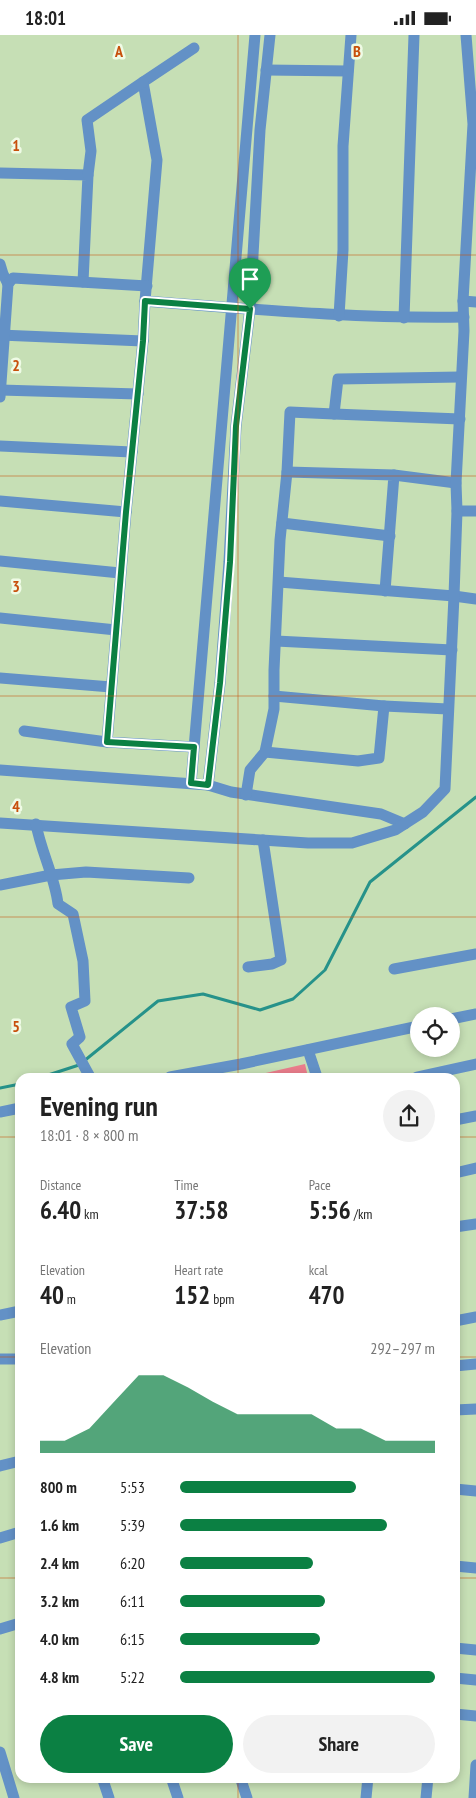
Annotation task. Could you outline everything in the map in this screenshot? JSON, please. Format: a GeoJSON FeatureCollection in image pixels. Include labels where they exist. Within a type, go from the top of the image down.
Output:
{"type":"FeatureCollection","features":[{"type":"Feature","properties":{"kind":"street"},"geometry":{"type":"LineString","coordinates":[[191,783],[254,35]]}},
{"type":"Feature","properties":{"kind":"street"},"geometry":{"type":"LineString","coordinates":[[208,785],[220,683],[230,562],[236,426],[250,309],[260,131],[270,35]]}},
{"type":"Feature","properties":{"kind":"street"},"geometry":{"type":"LineString","coordinates":[[339,315],[343,250],[344,146],[351,35]]}},
{"type":"Feature","properties":{"kind":"street"},"geometry":{"type":"LineString","coordinates":[[404,318],[414,35]]}},
{"type":"Feature","properties":{"kind":"street"},"geometry":{"type":"LineString","coordinates":[[0,823],[308,843],[352,843],[406,825],[423,812],[445,789],[454,596],[460,377],[464,331],[463,301],[471,273],[472,245],[473,124],[466,35]]}},
{"type":"Feature","properties":{"kind":"street"},"geometry":{"type":"LineString","coordinates":[[83,282],[88,175],[91,151],[87,120],[194,48]]}},
{"type":"Feature","properties":{"kind":"street"},"geometry":{"type":"LineString","coordinates":[[266,70],[348,71]]}},
{"type":"Feature","properties":{"kind":"street"},"geometry":{"type":"LineString","coordinates":[[107,742],[120,573],[143,341],[157,161],[143,82]]}},
{"type":"Feature","properties":{"kind":"street"},"geometry":{"type":"LineString","coordinates":[[0,173],[88,175]]}},
{"type":"Feature","properties":{"kind":"street"},"geometry":{"type":"LineString","coordinates":[[0,264],[8,284]]}},
{"type":"Feature","properties":{"kind":"street"},"geometry":{"type":"LineString","coordinates":[[138,394],[0,392],[4,296],[8,284],[13,279],[147,286]]}},
{"type":"Feature","properties":{"kind":"street"},"geometry":{"type":"LineString","coordinates":[[145,301],[339,315],[404,318],[464,317]]}},
{"type":"Feature","properties":{"kind":"street"},"geometry":{"type":"LineString","coordinates":[[463,301],[476,302]]}},
{"type":"Feature","properties":{"kind":"street"},"geometry":{"type":"LineString","coordinates":[[464,331],[476,332]]}},
{"type":"Feature","properties":{"kind":"street"},"geometry":{"type":"LineString","coordinates":[[2,335],[143,341]]}},
{"type":"Feature","properties":{"kind":"street"},"geometry":{"type":"LineString","coordinates":[[334,414],[338,379],[460,377]]}},
{"type":"Feature","properties":{"kind":"street"},"geometry":{"type":"LineString","coordinates":[[223,397],[240,397]]}},
{"type":"Feature","properties":{"kind":"street"},"geometry":{"type":"LineString","coordinates":[[246,795],[250,770],[265,752],[274,709],[278,582],[290,412],[460,419]]}},
{"type":"Feature","properties":{"kind":"street"},"geometry":{"type":"LineString","coordinates":[[0,446],[132,452]]}},
{"type":"Feature","properties":{"kind":"street"},"geometry":{"type":"LineString","coordinates":[[287,472],[394,475],[456,483]]}},
{"type":"Feature","properties":{"kind":"street"},"geometry":{"type":"LineString","coordinates":[[385,591],[394,475]]}},
{"type":"Feature","properties":{"kind":"street"},"geometry":{"type":"LineString","coordinates":[[0,501],[126,512]]}},
{"type":"Feature","properties":{"kind":"street"},"geometry":{"type":"LineString","coordinates":[[457,511],[476,511]]}},
{"type":"Feature","properties":{"kind":"street"},"geometry":{"type":"LineString","coordinates":[[282,523],[390,536]]}},
{"type":"Feature","properties":{"kind":"street"},"geometry":{"type":"LineString","coordinates":[[0,561],[120,573]]}},
{"type":"Feature","properties":{"kind":"street"},"geometry":{"type":"LineString","coordinates":[[278,582],[476,599]]}},
{"type":"Feature","properties":{"kind":"street"},"geometry":{"type":"LineString","coordinates":[[0,618],[116,630]]}},
{"type":"Feature","properties":{"kind":"street"},"geometry":{"type":"LineString","coordinates":[[276,641],[452,650]]}},
{"type":"Feature","properties":{"kind":"street"},"geometry":{"type":"LineString","coordinates":[[0,678],[111,687]]}},
{"type":"Feature","properties":{"kind":"street"},"geometry":{"type":"LineString","coordinates":[[274,696],[384,706],[448,709]]}},
{"type":"Feature","properties":{"kind":"street"},"geometry":{"type":"LineString","coordinates":[[265,752],[358,761],[379,757],[384,706]]}},
{"type":"Feature","properties":{"kind":"street"},"geometry":{"type":"LineString","coordinates":[[24,731],[107,742],[194,747]]}},
{"type":"Feature","properties":{"kind":"street"},"geometry":{"type":"LineString","coordinates":[[0,770],[208,785],[246,795],[381,814],[406,825]]}},
{"type":"Feature","properties":{"kind":"street"},"geometry":{"type":"LineString","coordinates":[[36,824],[40,843],[56,890],[58,905],[73,914],[83,961],[85,1001],[71,1007],[80,1037],[72,1044],[88,1073]]}},
{"type":"Feature","properties":{"kind":"street"},"geometry":{"type":"LineString","coordinates":[[248,967],[272,964],[281,960],[263,840]]}},
{"type":"Feature","properties":{"kind":"street"},"geometry":{"type":"LineString","coordinates":[[0,885],[51,875],[86,872],[190,878]]}},
{"type":"Feature","properties":{"kind":"street"},"geometry":{"type":"LineString","coordinates":[[394,969],[476,954]]}},
{"type":"Feature","properties":{"kind":"street"},"geometry":{"type":"LineString","coordinates":[[460,1017],[476,1014]]}},
{"type":"Feature","properties":{"kind":"street"},"geometry":{"type":"LineString","coordinates":[[190,1073],[410,1028]]}},
{"type":"Feature","properties":{"kind":"street"},"geometry":{"type":"LineString","coordinates":[[308,1050],[316,1073]]}},
{"type":"Feature","properties":{"kind":"street"},"geometry":{"type":"LineString","coordinates":[[435,1073],[476,1064]]}},
{"type":"Feature","properties":{"kind":"street"},"geometry":{"type":"LineString","coordinates":[[0,1112],[15,1109]]}},
{"type":"Feature","properties":{"kind":"street"},"geometry":{"type":"LineString","coordinates":[[460,1119],[476,1116]]}},
{"type":"Feature","properties":{"kind":"street"},"geometry":{"type":"LineString","coordinates":[[460,1172],[476,1168]]}},
{"type":"Feature","properties":{"kind":"street"},"geometry":{"type":"LineString","coordinates":[[460,1226],[476,1223]]}},
{"type":"Feature","properties":{"kind":"street"},"geometry":{"type":"LineString","coordinates":[[0,1315],[15,1312]]}},
{"type":"Feature","properties":{"kind":"street"},"geometry":{"type":"LineString","coordinates":[[460,1320],[476,1317]]}},
{"type":"Feature","properties":{"kind":"street"},"geometry":{"type":"LineString","coordinates":[[0,1359],[15,1359]]}},
{"type":"Feature","properties":{"kind":"street"},"geometry":{"type":"LineString","coordinates":[[460,1366],[476,1364]]}},
{"type":"Feature","properties":{"kind":"street"},"geometry":{"type":"LineString","coordinates":[[460,1410],[476,1409]]}},
{"type":"Feature","properties":{"kind":"street"},"geometry":{"type":"LineString","coordinates":[[0,1466],[15,1462]]}},
{"type":"Feature","properties":{"kind":"street"},"geometry":{"type":"LineString","coordinates":[[460,1489],[476,1491]]}},
{"type":"Feature","properties":{"kind":"street"},"geometry":{"type":"LineString","coordinates":[[0,1537],[15,1532]]}},
{"type":"Feature","properties":{"kind":"street"},"geometry":{"type":"LineString","coordinates":[[460,1566],[476,1568]]}},
{"type":"Feature","properties":{"kind":"street"},"geometry":{"type":"LineString","coordinates":[[0,1629],[15,1624]]}},
{"type":"Feature","properties":{"kind":"street"},"geometry":{"type":"LineString","coordinates":[[460,1648],[476,1650]]}},
{"type":"Feature","properties":{"kind":"street"},"geometry":{"type":"LineString","coordinates":[[460,1678],[476,1680]]}},
{"type":"Feature","properties":{"kind":"street"},"geometry":{"type":"LineString","coordinates":[[460,1714],[476,1716]]}},
{"type":"Feature","properties":{"kind":"street"},"geometry":{"type":"LineString","coordinates":[[0,1752],[14,1798]]}},
{"type":"Feature","properties":{"kind":"street"},"geometry":{"type":"LineString","coordinates":[[474,1798],[476,1765]]}},
{"type":"Feature","properties":{"kind":"street"},"geometry":{"type":"LineString","coordinates":[[104,1783],[109,1798]]}},
{"type":"Feature","properties":{"kind":"street"},"geometry":{"type":"LineString","coordinates":[[173,1783],[178,1798]]}},
{"type":"Feature","properties":{"kind":"street"},"geometry":{"type":"LineString","coordinates":[[242,1783],[247,1798]]}},
{"type":"Feature","properties":{"kind":"street"},"geometry":{"type":"LineString","coordinates":[[366,1798],[367,1783]]}},
{"type":"Feature","properties":{"kind":"street"},"geometry":{"type":"LineString","coordinates":[[426,1798],[427,1783]]}},
{"type":"Feature","properties":{"kind":"shaded area"},"geometry":{"type":"Polygon","coordinates":[[[305,1064],[307,1073],[266,1073],[305,1064]]]}},
{"type":"Feature","properties":{"kind":"waterway"},"geometry":{"type":"LineString","coordinates":[[84,1061],[158,1001],[203,994],[260,1010],[293,999],[325,970],[370,882],[476,797]]}},
{"type":"Feature","properties":{"kind":"waterway"},"geometry":{"type":"LineString","coordinates":[[54,1073],[79,1065]]}},
{"type":"Feature","properties":{"kind":"waterway"},"geometry":{"type":"LineString","coordinates":[[0,1088],[15,1085]]}},
{"type":"Feature","properties":{"kind":"route"},"geometry":{"type":"LineString","coordinates":[[145,301],[250,309],[236,426],[230,562],[220,683],[208,785],[191,783],[194,747],[107,742],[126,512],[143,341],[145,301]]}}]}
